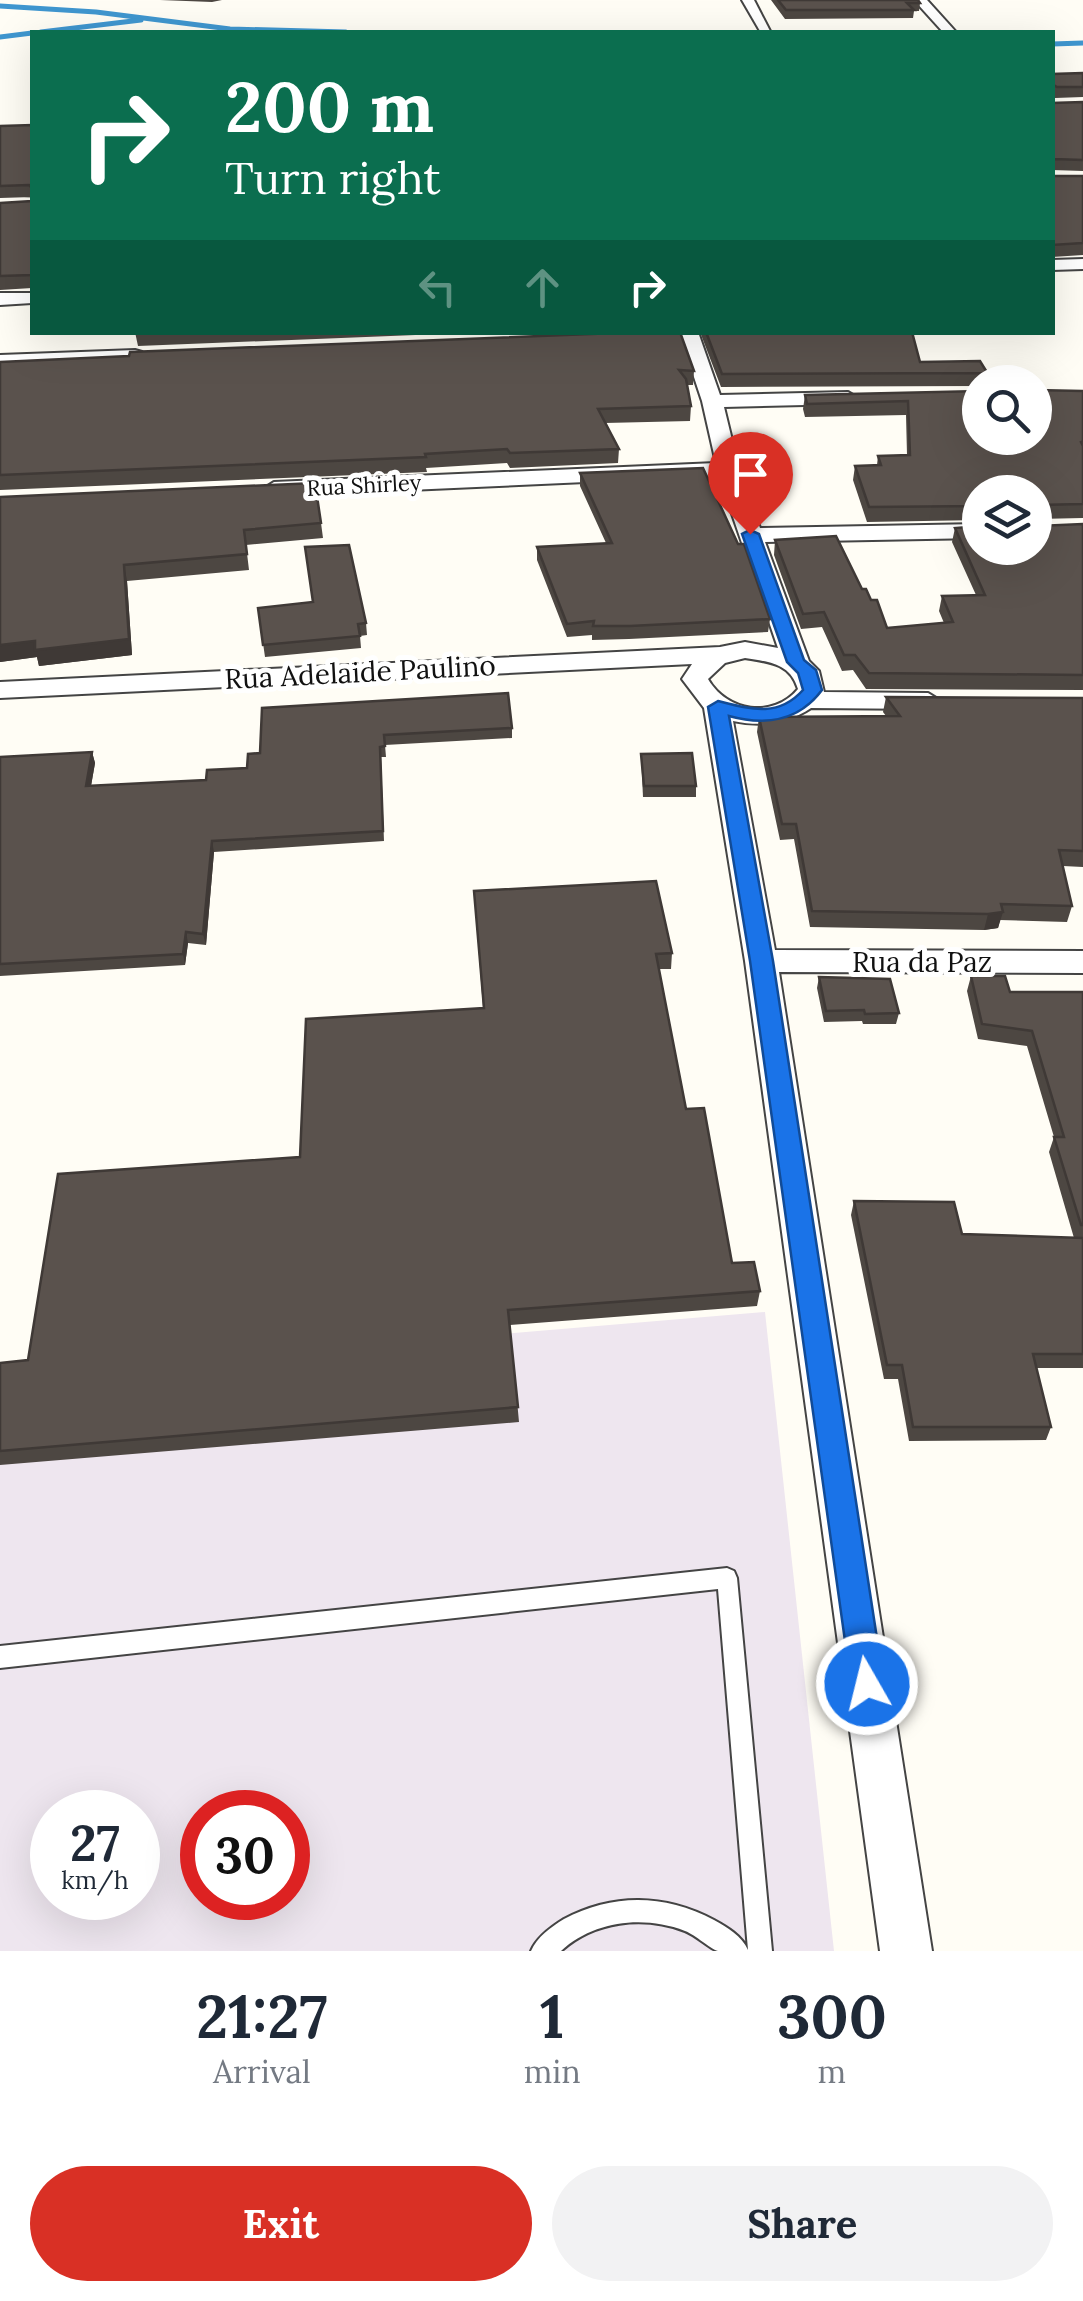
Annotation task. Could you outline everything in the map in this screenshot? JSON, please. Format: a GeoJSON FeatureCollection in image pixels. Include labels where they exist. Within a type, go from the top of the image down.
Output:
{"type":"FeatureCollection","features":[{"type":"Feature","properties":{"kind":"street"},"geometry":{"type":"LineString","coordinates":[[748,0],[765,28]]}},
{"type":"Feature","properties":{"kind":"street"},"geometry":{"type":"LineString","coordinates":[[920,0],[948,30]]}},
{"type":"Feature","properties":{"kind":"street"},"geometry":{"type":"LineString","coordinates":[[0,299],[30,298]]}},
{"type":"Feature","properties":{"kind":"street"},"geometry":{"type":"LineString","coordinates":[[682,335],[712,400],[728,468],[796,662],[812,680],[807,700],[798,708],[767,716],[750,716],[718,707],[700,694],[695,679],[703,665],[720,655]]}},
{"type":"Feature","properties":{"kind":"street"},"geometry":{"type":"LineString","coordinates":[[0,361],[151,355]]}},
{"type":"Feature","properties":{"kind":"street"},"geometry":{"type":"LineString","coordinates":[[712,400],[876,398]]}},
{"type":"Feature","properties":{"kind":"street","name":"Rua Shirley"},"geometry":{"type":"LineString","coordinates":[[256,490],[728,468]]}},
{"type":"Feature","properties":{"kind":"street"},"geometry":{"type":"LineString","coordinates":[[750,534],[962,531]]}},
{"type":"Feature","properties":{"kind":"street","name":"Rua Adelaide Paulino"},"geometry":{"type":"LineString","coordinates":[[0,690],[759,651],[796,662]]}},
{"type":"Feature","properties":{"kind":"street"},"geometry":{"type":"LineString","coordinates":[[807,700],[965,701]]}},
{"type":"Feature","properties":{"kind":"street"},"geometry":{"type":"LineString","coordinates":[[718,707],[761,961],[906,1951]]}},
{"type":"Feature","properties":{"kind":"street","name":"Rua da Paz"},"geometry":{"type":"LineString","coordinates":[[761,961],[1083,962]]}},
{"type":"Feature","properties":{"kind":"lane"},"geometry":{"type":"LineString","coordinates":[[0,1657],[727,1578],[760,1951]]}},
{"type":"Feature","properties":{"kind":"lane"},"geometry":{"type":"LineString","coordinates":[[543,1951],[556,1937],[597,1915],[641,1909],[686,1918],[736,1951]]}},
{"type":"Feature","properties":{"kind":"shaded area"},"geometry":{"type":"Polygon","coordinates":[[[765,1312],[834,1951],[0,1951],[0,1376],[765,1312]]]}},
{"type":"Feature","properties":{"kind":"building"},"geometry":{"type":"Polygon","coordinates":[[[778,0],[920,3],[907,3],[914,10],[786,10],[778,0]]]}},
{"type":"Feature","properties":{"kind":"building"},"geometry":{"type":"Polygon","coordinates":[[[1083,73],[1083,87],[1057,87],[1055,74],[1083,73]]]}},
{"type":"Feature","properties":{"kind":"building"},"geometry":{"type":"Polygon","coordinates":[[[1083,102],[1083,160],[1055,159],[1055,103],[1083,102]]]}},
{"type":"Feature","properties":{"kind":"building"},"geometry":{"type":"Polygon","coordinates":[[[30,125],[30,186],[0,186],[0,126],[30,125]]]}},
{"type":"Feature","properties":{"kind":"building"},"geometry":{"type":"Polygon","coordinates":[[[1055,176],[1083,176],[1083,243],[1055,245],[1055,176]]]}},
{"type":"Feature","properties":{"kind":"building"},"geometry":{"type":"Polygon","coordinates":[[[30,201],[30,275],[0,276],[0,203],[30,201]]]}},
{"type":"Feature","properties":{"kind":"building"},"geometry":{"type":"Polygon","coordinates":[[[566,335],[681,335],[694,371],[679,370],[686,379],[691,406],[598,409],[619,449],[510,453],[507,449],[425,454],[426,457],[0,475],[0,362],[129,356],[130,352],[566,335]]]}},
{"type":"Feature","properties":{"kind":"building"},"geometry":{"type":"Polygon","coordinates":[[[707,335],[913,335],[920,362],[980,361],[982,365],[962,365],[962,373],[722,374],[707,335]]]}},
{"type":"Feature","properties":{"kind":"building"},"geometry":{"type":"Polygon","coordinates":[[[1052,390],[1083,391],[1083,504],[1052,505],[1052,475],[962,475],[962,506],[869,507],[855,466],[881,465],[878,456],[910,455],[908,401],[807,404],[805,395],[962,391],[962,455],[1052,455],[1052,390]]]}},
{"type":"Feature","properties":{"kind":"building"},"geometry":{"type":"Polygon","coordinates":[[[703,468],[738,544],[744,544],[770,619],[630,626],[593,626],[594,621],[567,624],[537,547],[612,543],[580,473],[703,468]]]}},
{"type":"Feature","properties":{"kind":"building"},"geometry":{"type":"Polygon","coordinates":[[[315,483],[321,523],[244,530],[247,554],[124,565],[129,639],[35,650],[35,641],[0,645],[0,497],[315,483]]]}},
{"type":"Feature","properties":{"kind":"building"},"geometry":{"type":"Polygon","coordinates":[[[1083,524],[1083,675],[869,673],[855,655],[844,655],[824,612],[803,614],[775,540],[836,536],[862,589],[866,589],[871,600],[877,600],[887,628],[953,622],[942,596],[985,595],[972,565],[1052,565],[1052,525],[1083,524]]]}},
{"type":"Feature","properties":{"kind":"building"},"geometry":{"type":"Polygon","coordinates":[[[349,545],[366,623],[358,624],[360,636],[263,645],[258,608],[313,602],[305,547],[349,545]]]}},
{"type":"Feature","properties":{"kind":"building"},"geometry":{"type":"Polygon","coordinates":[[[508,693],[512,728],[384,735],[385,746],[380,747],[383,831],[212,841],[203,934],[186,932],[183,954],[0,964],[0,757],[92,752],[86,786],[206,780],[207,770],[247,768],[248,754],[260,753],[262,708],[508,693]]]}},
{"type":"Feature","properties":{"kind":"building"},"geometry":{"type":"Polygon","coordinates":[[[886,697],[1083,698],[1083,851],[1059,850],[1072,906],[1001,904],[1003,912],[988,914],[812,911],[796,824],[782,824],[759,717],[900,716],[886,697]]]}},
{"type":"Feature","properties":{"kind":"building"},"geometry":{"type":"Polygon","coordinates":[[[692,753],[696,786],[644,786],[641,754],[692,753]]]}},
{"type":"Feature","properties":{"kind":"building"},"geometry":{"type":"Polygon","coordinates":[[[656,881],[672,953],[656,954],[686,1109],[704,1108],[732,1263],[754,1262],[760,1291],[508,1310],[518,1407],[0,1451],[0,1363],[28,1360],[58,1174],[300,1157],[306,1019],[484,1008],[474,891],[656,881]]]}},
{"type":"Feature","properties":{"kind":"building"},"geometry":{"type":"Polygon","coordinates":[[[971,976],[1005,976],[1010,992],[1083,992],[1083,1225],[1054,1137],[1064,1137],[1032,1031],[982,1024],[971,976]]]}},
{"type":"Feature","properties":{"kind":"building"},"geometry":{"type":"Polygon","coordinates":[[[819,977],[890,979],[899,1013],[826,1011],[819,977]]]}},
{"type":"Feature","properties":{"kind":"building"},"geometry":{"type":"Polygon","coordinates":[[[854,1201],[954,1202],[962,1234],[1083,1238],[1083,1354],[1033,1354],[1051,1427],[913,1427],[902,1365],[887,1365],[854,1201]]]}},
{"type":"Feature","properties":{"kind":"waterway"},"geometry":{"type":"LineString","coordinates":[[0,6],[269,30]]}},
{"type":"Feature","properties":{"kind":"waterway"},"geometry":{"type":"LineString","coordinates":[[58,30],[141,20]]}},
{"type":"Feature","properties":{"kind":"waterway"},"geometry":{"type":"LineString","coordinates":[[0,37],[30,33]]}},
{"type":"Feature","properties":{"kind":"waterway"},"geometry":{"type":"LineString","coordinates":[[1055,44],[1083,43]]}},
{"type":"Feature","properties":{"kind":"route"},"geometry":{"type":"LineString","coordinates":[[750,534],[796,662],[812,680],[812,690],[798,708],[784,713],[750,716],[718,707],[761,961],[867,1684]]}}]}
